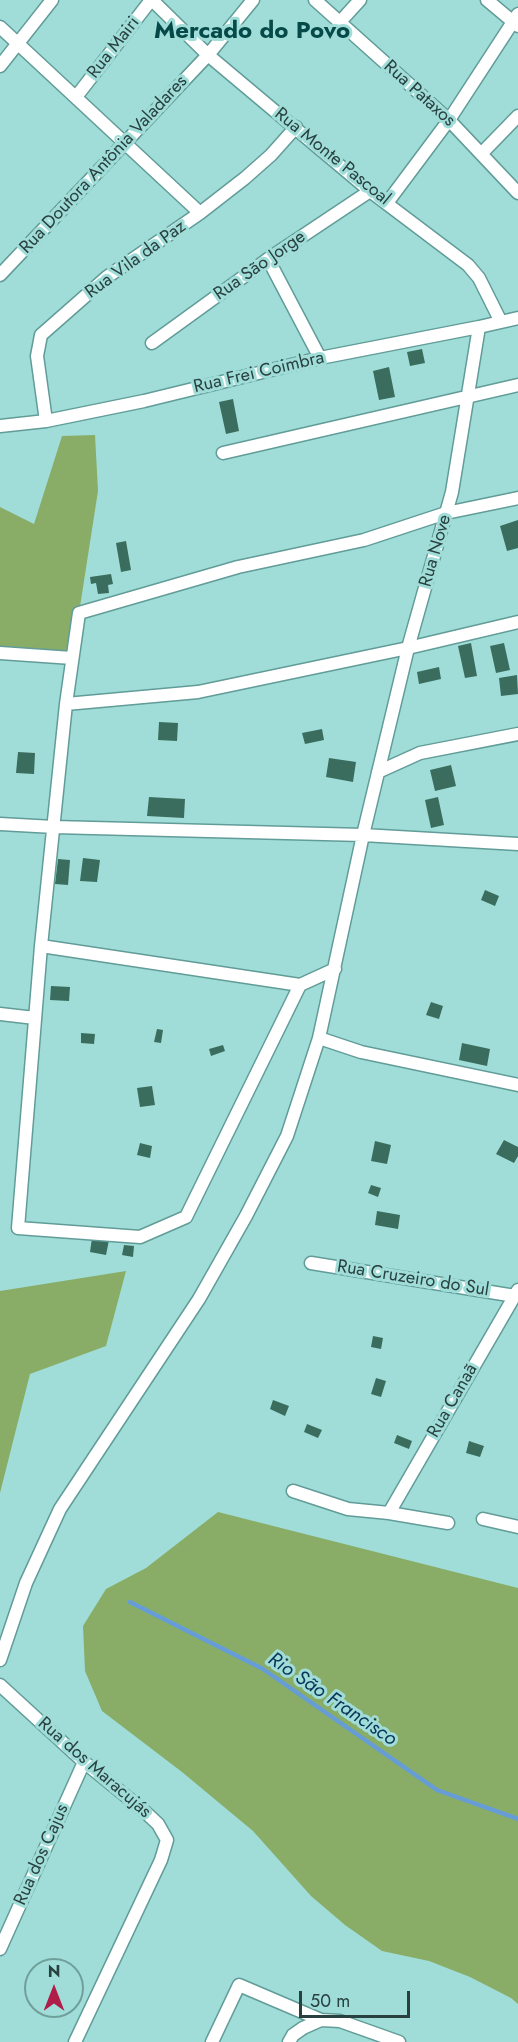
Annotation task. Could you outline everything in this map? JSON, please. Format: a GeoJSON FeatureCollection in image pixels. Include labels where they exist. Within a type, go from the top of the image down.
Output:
{"type":"FeatureCollection","features":[{"type":"Feature","properties":{"kind":"street"},"geometry":{"type":"LineString","coordinates":[[0,66],[52,0]]}},
{"type":"Feature","properties":{"kind":"street","name":"Rua Monte Pascoal"},"geometry":{"type":"LineString","coordinates":[[152,0],[208,55],[370,190],[473,270],[501,322]]}},
{"type":"Feature","properties":{"kind":"street","name":"Rua Mairi"},"geometry":{"type":"LineString","coordinates":[[76,97],[152,0]]}},
{"type":"Feature","properties":{"kind":"street","name":"Rua Doutora Antônia Valadares"},"geometry":{"type":"LineString","coordinates":[[0,275],[208,55],[253,0]]}},
{"type":"Feature","properties":{"kind":"street","name":"Rua Pataxos"},"geometry":{"type":"LineString","coordinates":[[315,0],[449,120],[518,193]]}},
{"type":"Feature","properties":{"kind":"street"},"geometry":{"type":"LineString","coordinates":[[339,23],[360,0]]}},
{"type":"Feature","properties":{"kind":"street"},"geometry":{"type":"LineString","coordinates":[[387,203],[449,120],[516,21],[487,0]]}},
{"type":"Feature","properties":{"kind":"street"},"geometry":{"type":"LineString","coordinates":[[0,27],[200,213]]}},
{"type":"Feature","properties":{"kind":"street"},"geometry":{"type":"LineString","coordinates":[[481,154],[518,116]]}},
{"type":"Feature","properties":{"kind":"street","name":"Rua Vila da Paz"},"geometry":{"type":"LineString","coordinates":[[46,421],[38,356],[41,335],[107,277],[200,213],[271,155],[296,127]]}},
{"type":"Feature","properties":{"kind":"street","name":"Rua São Jorge"},"geometry":{"type":"LineString","coordinates":[[152,343],[268,259],[370,190]]}},
{"type":"Feature","properties":{"kind":"street"},"geometry":{"type":"LineString","coordinates":[[268,259],[320,358]]}},
{"type":"Feature","properties":{"kind":"street","name":"Rua Frei Coimbra"},"geometry":{"type":"LineString","coordinates":[[0,426],[46,421],[144,401],[320,358],[518,318]]}},
{"type":"Feature","properties":{"kind":"street","name":"Rua Nove"},"geometry":{"type":"LineString","coordinates":[[0,1660],[26,1582],[60,1509],[199,1299],[246,1216],[287,1136],[319,1038],[363,835],[408,648],[452,492],[479,327]]}},
{"type":"Feature","properties":{"kind":"street"},"geometry":{"type":"LineString","coordinates":[[223,453],[518,385]]}},
{"type":"Feature","properties":{"kind":"street"},"geometry":{"type":"LineString","coordinates":[[300,985],[186,1217],[140,1237],[18,1228],[35,1018],[66,704],[79,613],[238,567],[364,540],[446,513],[518,498]]}},
{"type":"Feature","properties":{"kind":"street"},"geometry":{"type":"LineString","coordinates":[[66,704],[198,692],[408,648],[518,622]]}},
{"type":"Feature","properties":{"kind":"street"},"geometry":{"type":"LineString","coordinates":[[0,653],[72,658]]}},
{"type":"Feature","properties":{"kind":"street"},"geometry":{"type":"LineString","coordinates":[[378,772],[420,753],[518,734]]}},
{"type":"Feature","properties":{"kind":"street"},"geometry":{"type":"LineString","coordinates":[[0,824],[363,835],[518,844]]}},
{"type":"Feature","properties":{"kind":"street"},"geometry":{"type":"LineString","coordinates":[[42,946],[300,985],[334,969]]}},
{"type":"Feature","properties":{"kind":"street"},"geometry":{"type":"LineString","coordinates":[[0,1014],[35,1018]]}},
{"type":"Feature","properties":{"kind":"street"},"geometry":{"type":"LineString","coordinates":[[319,1038],[360,1052],[518,1085]]}},
{"type":"Feature","properties":{"kind":"street","name":"Rua Cruzeiro do Sul"},"geometry":{"type":"LineString","coordinates":[[311,1263],[516,1293]]}},
{"type":"Feature","properties":{"kind":"street","name":"Rua Canaã"},"geometry":{"type":"LineString","coordinates":[[389,1512],[516,1293]]}},
{"type":"Feature","properties":{"kind":"street"},"geometry":{"type":"LineString","coordinates":[[293,1491],[348,1509],[389,1512],[448,1523]]}},
{"type":"Feature","properties":{"kind":"street"},"geometry":{"type":"LineString","coordinates":[[483,1519],[518,1527]]}},
{"type":"Feature","properties":{"kind":"street","name":"Rua dos Maracujás"},"geometry":{"type":"LineString","coordinates":[[0,1685],[84,1762],[158,1824],[167,1840],[161,1860],[75,2042]]}},
{"type":"Feature","properties":{"kind":"street","name":"Rua dos Cajus"},"geometry":{"type":"LineString","coordinates":[[0,1949],[84,1762]]}},
{"type":"Feature","properties":{"kind":"street"},"geometry":{"type":"LineString","coordinates":[[212,2042],[239,1985],[321,2020],[340,2021],[399,2042]]}},
{"type":"Feature","properties":{"kind":"street"},"geometry":{"type":"LineString","coordinates":[[289,2042],[293,2035],[303,2028],[321,2020]]}},
{"type":"Feature","properties":{"kind":"green space"},"geometry":{"type":"Polygon","coordinates":[[[95,435],[98,491],[72,658],[0,653],[0,507],[34,524],[62,436],[95,435]]]}},
{"type":"Feature","properties":{"kind":"green space"},"geometry":{"type":"Polygon","coordinates":[[[126,1271],[106,1346],[30,1374],[0,1493],[0,1291],[126,1271]]]}},
{"type":"Feature","properties":{"kind":"green space"},"geometry":{"type":"Polygon","coordinates":[[[218,1512],[518,1588],[518,2004],[470,1977],[429,1961],[382,1951],[345,1925],[311,1896],[253,1831],[182,1772],[102,1711],[85,1671],[83,1626],[106,1589],[146,1568],[218,1512]]]}},
{"type":"Feature","properties":{"kind":"building"},"geometry":{"type":"Polygon","coordinates":[[[422,349],[425,363],[410,366],[407,352],[422,349]]]}},
{"type":"Feature","properties":{"kind":"building"},"geometry":{"type":"Polygon","coordinates":[[[389,367],[395,397],[379,400],[373,371],[389,367]]]}},
{"type":"Feature","properties":{"kind":"building"},"geometry":{"type":"Polygon","coordinates":[[[233,399],[239,431],[226,434],[219,402],[233,399]]]}},
{"type":"Feature","properties":{"kind":"building"},"geometry":{"type":"Polygon","coordinates":[[[518,520],[518,548],[507,551],[500,526],[518,520]]]}},
{"type":"Feature","properties":{"kind":"building"},"geometry":{"type":"Polygon","coordinates":[[[126,541],[131,570],[121,572],[116,543],[126,541]]]}},
{"type":"Feature","properties":{"kind":"building"},"geometry":{"type":"Polygon","coordinates":[[[111,574],[113,584],[108,585],[109,593],[98,594],[96,583],[91,584],[90,577],[111,574]]]}},
{"type":"Feature","properties":{"kind":"building"},"geometry":{"type":"Polygon","coordinates":[[[471,643],[477,676],[465,678],[458,646],[471,643]]]}},
{"type":"Feature","properties":{"kind":"building"},"geometry":{"type":"Polygon","coordinates":[[[504,643],[510,670],[496,673],[490,646],[504,643]]]}},
{"type":"Feature","properties":{"kind":"building"},"geometry":{"type":"Polygon","coordinates":[[[439,667],[441,679],[419,684],[417,672],[439,667]]]}},
{"type":"Feature","properties":{"kind":"building"},"geometry":{"type":"Polygon","coordinates":[[[517,675],[518,694],[501,696],[499,678],[517,675]]]}},
{"type":"Feature","properties":{"kind":"building"},"geometry":{"type":"Polygon","coordinates":[[[159,722],[178,723],[177,741],[158,740],[159,722]]]}},
{"type":"Feature","properties":{"kind":"building"},"geometry":{"type":"Polygon","coordinates":[[[322,729],[324,740],[305,744],[302,733],[322,729]]]}},
{"type":"Feature","properties":{"kind":"building"},"geometry":{"type":"Polygon","coordinates":[[[18,752],[35,753],[34,774],[16,773],[18,752]]]}},
{"type":"Feature","properties":{"kind":"building"},"geometry":{"type":"Polygon","coordinates":[[[329,758],[356,762],[353,782],[326,777],[329,758]]]}},
{"type":"Feature","properties":{"kind":"building"},"geometry":{"type":"Polygon","coordinates":[[[451,765],[456,786],[435,791],[430,770],[451,765]]]}},
{"type":"Feature","properties":{"kind":"building"},"geometry":{"type":"Polygon","coordinates":[[[149,797],[185,799],[184,818],[147,816],[149,797]]]}},
{"type":"Feature","properties":{"kind":"building"},"geometry":{"type":"Polygon","coordinates":[[[438,797],[444,825],[431,828],[425,800],[438,797]]]}},
{"type":"Feature","properties":{"kind":"building"},"geometry":{"type":"Polygon","coordinates":[[[83,858],[100,860],[97,882],[80,881],[83,858]]]}},
{"type":"Feature","properties":{"kind":"building"},"geometry":{"type":"Polygon","coordinates":[[[58,859],[70,860],[68,885],[55,884],[58,859]]]}},
{"type":"Feature","properties":{"kind":"building"},"geometry":{"type":"Polygon","coordinates":[[[485,890],[499,896],[495,906],[481,900],[485,890]]]}},
{"type":"Feature","properties":{"kind":"building"},"geometry":{"type":"Polygon","coordinates":[[[51,986],[70,987],[69,1001],[50,1000],[51,986]]]}},
{"type":"Feature","properties":{"kind":"building"},"geometry":{"type":"Polygon","coordinates":[[[431,1002],[443,1006],[439,1019],[426,1015],[431,1002]]]}},
{"type":"Feature","properties":{"kind":"building"},"geometry":{"type":"Polygon","coordinates":[[[157,1029],[163,1030],[161,1043],[154,1042],[157,1029]]]}},
{"type":"Feature","properties":{"kind":"building"},"geometry":{"type":"Polygon","coordinates":[[[81,1033],[95,1034],[94,1044],[81,1043],[81,1033]]]}},
{"type":"Feature","properties":{"kind":"building"},"geometry":{"type":"Polygon","coordinates":[[[462,1043],[490,1049],[487,1066],[459,1060],[462,1043]]]}},
{"type":"Feature","properties":{"kind":"building"},"geometry":{"type":"Polygon","coordinates":[[[223,1045],[225,1051],[211,1056],[209,1049],[223,1045]]]}},
{"type":"Feature","properties":{"kind":"building"},"geometry":{"type":"Polygon","coordinates":[[[152,1086],[155,1105],[140,1107],[137,1088],[152,1086]]]}},
{"type":"Feature","properties":{"kind":"building"},"geometry":{"type":"Polygon","coordinates":[[[504,1140],[518,1147],[518,1156],[514,1163],[496,1154],[504,1140]]]}},
{"type":"Feature","properties":{"kind":"building"},"geometry":{"type":"Polygon","coordinates":[[[375,1141],[391,1145],[387,1164],[371,1161],[375,1141]]]}},
{"type":"Feature","properties":{"kind":"building"},"geometry":{"type":"Polygon","coordinates":[[[140,1143],[152,1146],[150,1158],[137,1155],[140,1143]]]}},
{"type":"Feature","properties":{"kind":"building"},"geometry":{"type":"Polygon","coordinates":[[[371,1185],[381,1188],[378,1197],[368,1193],[371,1185]]]}},
{"type":"Feature","properties":{"kind":"building"},"geometry":{"type":"Polygon","coordinates":[[[377,1211],[400,1215],[398,1229],[375,1225],[377,1211]]]}},
{"type":"Feature","properties":{"kind":"building"},"geometry":{"type":"Polygon","coordinates":[[[92,1238],[109,1240],[106,1255],[90,1252],[92,1238]]]}},
{"type":"Feature","properties":{"kind":"building"},"geometry":{"type":"Polygon","coordinates":[[[124,1245],[134,1246],[133,1257],[122,1255],[124,1245]]]}},
{"type":"Feature","properties":{"kind":"building"},"geometry":{"type":"Polygon","coordinates":[[[373,1336],[383,1338],[381,1349],[371,1347],[373,1336]]]}},
{"type":"Feature","properties":{"kind":"building"},"geometry":{"type":"Polygon","coordinates":[[[376,1378],[386,1381],[381,1397],[371,1394],[376,1378]]]}},
{"type":"Feature","properties":{"kind":"building"},"geometry":{"type":"Polygon","coordinates":[[[273,1400],[289,1406],[285,1416],[270,1409],[273,1400]]]}},
{"type":"Feature","properties":{"kind":"building"},"geometry":{"type":"Polygon","coordinates":[[[307,1424],[322,1430],[318,1438],[304,1432],[307,1424]]]}},
{"type":"Feature","properties":{"kind":"building"},"geometry":{"type":"Polygon","coordinates":[[[397,1435],[412,1441],[409,1449],[394,1443],[397,1435]]]}},
{"type":"Feature","properties":{"kind":"building"},"geometry":{"type":"Polygon","coordinates":[[[469,1441],[484,1446],[480,1457],[466,1453],[469,1441]]]}},
{"type":"Feature","properties":{"kind":"waterway","name":"Rio São Francisco"},"geometry":{"type":"LineString","coordinates":[[130,1602],[263,1669],[437,1790],[518,1819]]}},
{"type":"Feature","properties":{"kind":"district","name":"Mercado do Povo"},"geometry":{"type":"Point","coordinates":[252,32]}}]}
